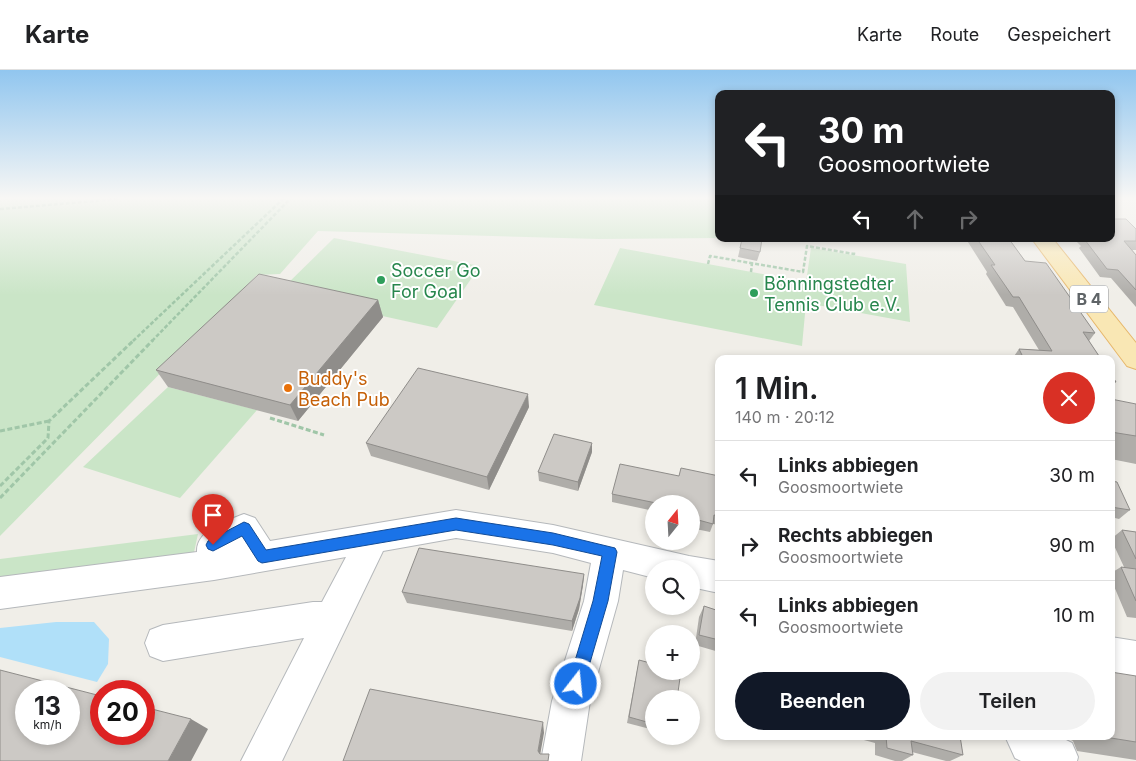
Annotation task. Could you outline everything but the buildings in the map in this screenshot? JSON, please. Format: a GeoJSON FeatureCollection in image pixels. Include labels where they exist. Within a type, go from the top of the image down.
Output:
{"type":"FeatureCollection","features":[{"type":"Feature","properties":{"kind":"main road","name":"B 4"},"geometry":{"type":"LineString","coordinates":[[1044,242],[1136,360]]}},
{"type":"Feature","properties":{"kind":"street"},"geometry":{"type":"LineString","coordinates":[[0,593],[214,566],[213,545],[244,528],[262,557],[456,524],[553,539],[645,560]]}},
{"type":"Feature","properties":{"kind":"street"},"geometry":{"type":"LineString","coordinates":[[261,761],[373,538]]}},
{"type":"Feature","properties":{"kind":"street"},"geometry":{"type":"LineString","coordinates":[[561,761],[571,701],[600,601],[610,552]]}},
{"type":"Feature","properties":{"kind":"street"},"geometry":{"type":"LineString","coordinates":[[700,573],[715,576]]}},
{"type":"Feature","properties":{"kind":"street"},"geometry":{"type":"LineString","coordinates":[[164,643],[313,619],[332,620]]}},
{"type":"Feature","properties":{"kind":"street"},"geometry":{"type":"LineString","coordinates":[[1115,656],[1136,659]]}},
{"type":"Feature","properties":{"kind":"street"},"geometry":{"type":"LineString","coordinates":[[1027,740],[1029,744],[1058,757]]}},
{"type":"Feature","properties":{"kind":"path"},"geometry":{"type":"LineString","coordinates":[[0,432],[49,421],[248,231]]}},
{"type":"Feature","properties":{"kind":"path"},"geometry":{"type":"LineString","coordinates":[[0,498],[258,231]]}},
{"type":"Feature","properties":{"kind":"path"},"geometry":{"type":"LineString","coordinates":[[708,264],[710,256],[803,272],[807,246],[854,254],[854,251]]}},
{"type":"Feature","properties":{"kind":"path"},"geometry":{"type":"LineString","coordinates":[[750,272],[752,263]]}},
{"type":"Feature","properties":{"kind":"path"},"geometry":{"type":"LineString","coordinates":[[270,418],[324,435]]}},
{"type":"Feature","properties":{"kind":"path"},"geometry":{"type":"LineString","coordinates":[[0,486],[48,438],[49,421]]}},
{"type":"Feature","properties":{"kind":"green space"},"geometry":{"type":"Polygon","coordinates":[[[0,231],[318,231],[280,274],[257,275],[0,536],[0,231]]]}},
{"type":"Feature","properties":{"kind":"green space"},"geometry":{"type":"Polygon","coordinates":[[[327,231],[715,231],[715,238],[599,239],[327,231]]]}},
{"type":"Feature","properties":{"kind":"green space","name":"Soccer Go For Goal"},"geometry":{"type":"Polygon","coordinates":[[[334,238],[480,266],[437,328],[278,293],[334,238]]]}},
{"type":"Feature","properties":{"kind":"green space","name":"Bönningstedter Tennis Club e.V."},"geometry":{"type":"Polygon","coordinates":[[[620,248],[806,282],[811,248],[906,264],[910,322],[806,303],[802,346],[594,305],[620,248]]]}},
{"type":"Feature","properties":{"kind":"green space"},"geometry":{"type":"Polygon","coordinates":[[[168,387],[257,410],[180,498],[83,467],[168,387]]]}},
{"type":"Feature","properties":{"kind":"green space"},"geometry":{"type":"Polygon","coordinates":[[[198,534],[187,584],[0,608],[0,559],[198,534]]]}},
{"type":"Feature","properties":{"kind":"water"},"geometry":{"type":"Polygon","coordinates":[[[56,622],[94,622],[109,639],[108,664],[98,680],[90,680],[0,657],[0,628],[56,622]]]}},
{"type":"Feature","properties":{"kind":"place","name":"Soccer Go For Goal"},"geometry":{"type":"Point","coordinates":[381,280]}},
{"type":"Feature","properties":{"kind":"place","name":"Bönningstedter Tennis Club e.V."},"geometry":{"type":"Point","coordinates":[754,293]}},
{"type":"Feature","properties":{"kind":"place","name":"Buddy's Beach Pub"},"geometry":{"type":"Point","coordinates":[288,388]}},
{"type":"Feature","properties":{"kind":"route"},"geometry":{"type":"LineString","coordinates":[[213,545],[244,528],[262,557],[456,524],[553,539],[610,552],[600,601],[576,684]]}}]}
